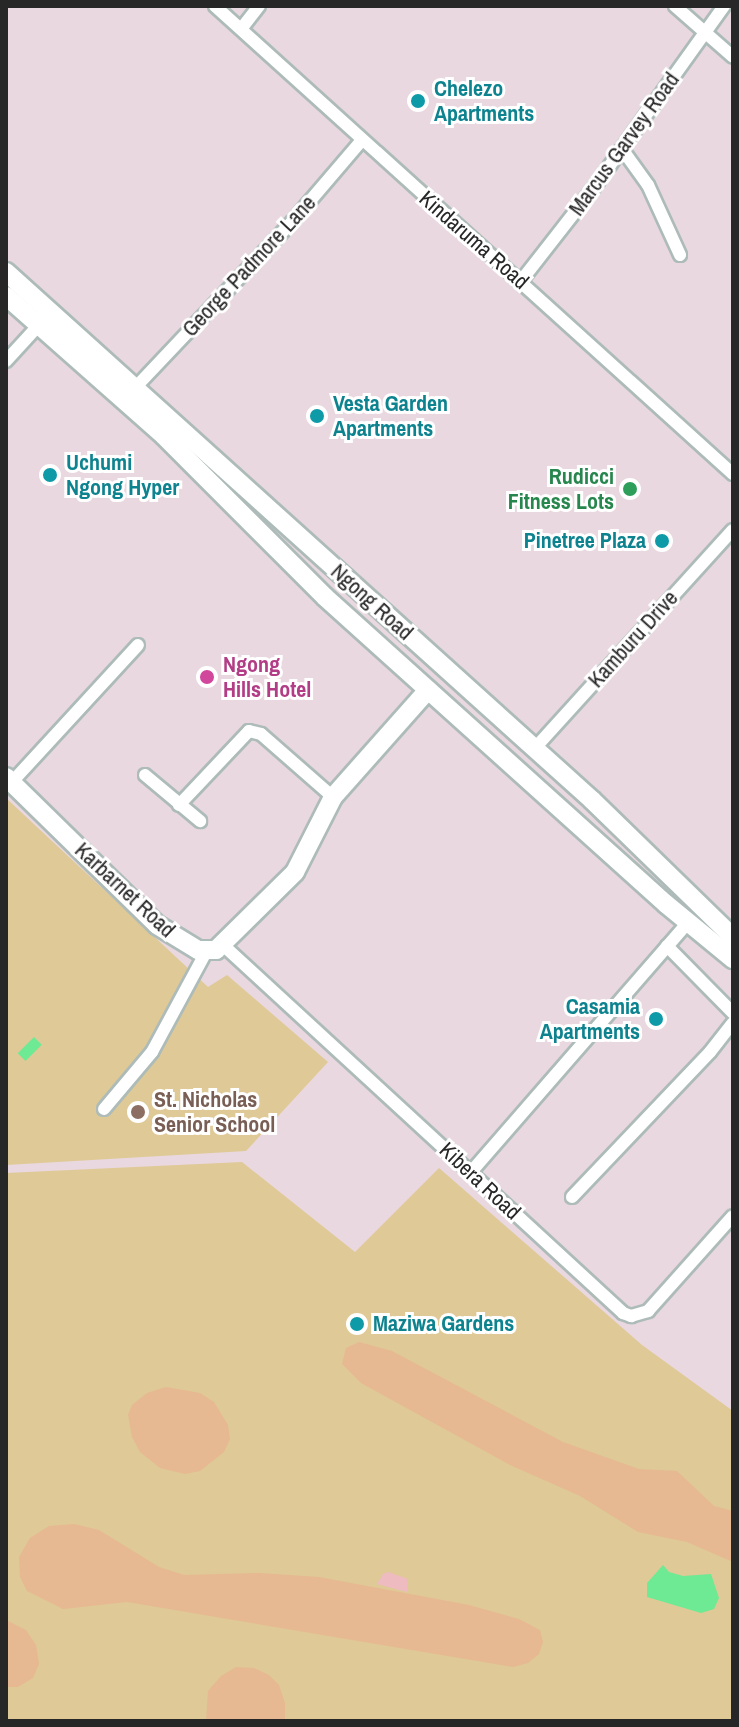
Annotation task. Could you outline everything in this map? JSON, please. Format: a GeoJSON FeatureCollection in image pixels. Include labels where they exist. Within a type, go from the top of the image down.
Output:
{"type":"FeatureCollection","features":[{"type":"Feature","properties":{"kind":"main road","name":"Ngong Road"},"geometry":{"type":"LineString","coordinates":[[6,272],[592,800],[733,937]]}},
{"type":"Feature","properties":{"kind":"main road","name":"Ngong Road"},"geometry":{"type":"LineString","coordinates":[[6,296],[164,436],[325,597],[733,959]]}},
{"type":"Feature","properties":{"kind":"main road"},"geometry":{"type":"LineString","coordinates":[[325,597],[327,577],[336,574],[344,577]]}},
{"type":"Feature","properties":{"kind":"main road"},"geometry":{"type":"LineString","coordinates":[[215,948],[295,872],[333,797],[428,690]]}},
{"type":"Feature","properties":{"kind":"main road","name":"Karbarnet Road"},"geometry":{"type":"LineString","coordinates":[[9,780],[157,925],[187,945],[215,948]]}},
{"type":"Feature","properties":{"kind":"main road"},"geometry":{"type":"LineString","coordinates":[[571,818],[591,821],[597,808],[592,800]]}},
{"type":"Feature","properties":{"kind":"street","name":"Kindaruma Road"},"geometry":{"type":"LineString","coordinates":[[215,6],[733,473]]}},
{"type":"Feature","properties":{"kind":"street"},"geometry":{"type":"LineString","coordinates":[[241,29],[259,6]]}},
{"type":"Feature","properties":{"kind":"street"},"geometry":{"type":"LineString","coordinates":[[675,6],[733,57]]}},
{"type":"Feature","properties":{"kind":"street","name":"Marcus Garvey Road"},"geometry":{"type":"LineString","coordinates":[[521,281],[622,149],[724,6]]}},
{"type":"Feature","properties":{"kind":"street","name":"George Padmore Lane"},"geometry":{"type":"LineString","coordinates":[[134,389],[292,222],[362,140]]}},
{"type":"Feature","properties":{"kind":"street"},"geometry":{"type":"LineString","coordinates":[[622,149],[648,185],[680,255]]}},
{"type":"Feature","properties":{"kind":"street"},"geometry":{"type":"LineString","coordinates":[[6,361],[38,326]]}},
{"type":"Feature","properties":{"kind":"street","name":"Kamburu Drive"},"geometry":{"type":"LineString","coordinates":[[535,748],[733,530]]}},
{"type":"Feature","properties":{"kind":"street"},"geometry":{"type":"LineString","coordinates":[[9,780],[138,645]]}},
{"type":"Feature","properties":{"kind":"street"},"geometry":{"type":"LineString","coordinates":[[179,805],[249,731],[261,734],[333,797]]}},
{"type":"Feature","properties":{"kind":"street"},"geometry":{"type":"LineString","coordinates":[[145,775],[200,821]]}},
{"type":"Feature","properties":{"kind":"street"},"geometry":{"type":"LineString","coordinates":[[471,1172],[688,922]]}},
{"type":"Feature","properties":{"kind":"street"},"geometry":{"type":"LineString","coordinates":[[667,946],[733,1013]]}},
{"type":"Feature","properties":{"kind":"street"},"geometry":{"type":"LineString","coordinates":[[104,1109],[156,1046],[215,948]]}},
{"type":"Feature","properties":{"kind":"street","name":"Kibera Road"},"geometry":{"type":"LineString","coordinates":[[215,948],[471,1172],[623,1313],[631,1316],[648,1311],[733,1216]]}},
{"type":"Feature","properties":{"kind":"street"},"geometry":{"type":"LineString","coordinates":[[572,1197],[710,1052],[733,1023]]}},
{"type":"Feature","properties":{"kind":"shaded area"},"geometry":{"type":"Polygon","coordinates":[[[6,798],[208,987],[227,975],[328,1062],[246,1151],[6,1165],[6,798]]]}},
{"type":"Feature","properties":{"kind":"shaded area"},"geometry":{"type":"Polygon","coordinates":[[[34,1037],[42,1045],[26,1061],[18,1053],[34,1037]]]}},
{"type":"Feature","properties":{"kind":"shaded area"},"geometry":{"type":"Polygon","coordinates":[[[242,1162],[355,1252],[439,1168],[642,1345],[733,1411],[733,1721],[6,1721],[6,1173],[242,1162]]]}},
{"type":"Feature","properties":{"kind":"shaded area"},"geometry":{"type":"Polygon","coordinates":[[[359,1342],[392,1351],[563,1442],[639,1469],[677,1471],[714,1506],[733,1511],[733,1562],[687,1542],[638,1532],[580,1496],[510,1465],[361,1383],[342,1364],[346,1348],[359,1342]]]}},
{"type":"Feature","properties":{"kind":"shaded area"},"geometry":{"type":"Polygon","coordinates":[[[166,1387],[200,1393],[214,1402],[228,1425],[230,1439],[224,1452],[200,1471],[185,1474],[160,1468],[140,1452],[132,1437],[128,1415],[132,1405],[147,1393],[166,1387]]]}},
{"type":"Feature","properties":{"kind":"shaded area"},"geometry":{"type":"Polygon","coordinates":[[[74,1524],[99,1530],[159,1567],[184,1575],[259,1573],[319,1577],[469,1605],[519,1619],[540,1630],[543,1642],[539,1654],[528,1663],[513,1667],[127,1602],[63,1609],[27,1591],[20,1577],[19,1557],[30,1538],[49,1526],[74,1524]]]}},
{"type":"Feature","properties":{"kind":"shaded area"},"geometry":{"type":"Polygon","coordinates":[[[663,1565],[669,1572],[683,1576],[711,1574],[719,1598],[714,1609],[701,1613],[647,1597],[647,1583],[663,1565]]]}},
{"type":"Feature","properties":{"kind":"shaded area"},"geometry":{"type":"Polygon","coordinates":[[[6,1620],[26,1630],[36,1645],[39,1664],[33,1678],[18,1687],[6,1687],[6,1620]]]}},
{"type":"Feature","properties":{"kind":"shaded area"},"geometry":{"type":"Polygon","coordinates":[[[236,1667],[254,1668],[269,1675],[279,1685],[285,1703],[285,1721],[206,1721],[208,1691],[221,1676],[236,1667]]]}},
{"type":"Feature","properties":{"kind":"sand"},"geometry":{"type":"Polygon","coordinates":[[[388,1572],[408,1579],[407,1592],[377,1584],[388,1572]]]}},
{"type":"Feature","properties":{"kind":"place","name":"Chelezo Apartments"},"geometry":{"type":"Point","coordinates":[418,101]}},
{"type":"Feature","properties":{"kind":"place","name":"Vesta Garden Apartments"},"geometry":{"type":"Point","coordinates":[317,416]}},
{"type":"Feature","properties":{"kind":"place","name":"Uchumi Ngong Hyper"},"geometry":{"type":"Point","coordinates":[50,475]}},
{"type":"Feature","properties":{"kind":"place","name":"Rudicci Fitness Lots"},"geometry":{"type":"Point","coordinates":[630,489]}},
{"type":"Feature","properties":{"kind":"place","name":"Pinetree Plaza"},"geometry":{"type":"Point","coordinates":[662,541]}},
{"type":"Feature","properties":{"kind":"place","name":"Ngong Hills Hotel"},"geometry":{"type":"Point","coordinates":[207,677]}},
{"type":"Feature","properties":{"kind":"place","name":"Casamia Apartments"},"geometry":{"type":"Point","coordinates":[656,1019]}},
{"type":"Feature","properties":{"kind":"place","name":"St. Nicholas Senior School"},"geometry":{"type":"Point","coordinates":[138,1112]}},
{"type":"Feature","properties":{"kind":"place","name":"Maziwa Gardens"},"geometry":{"type":"Point","coordinates":[357,1324]}}]}
